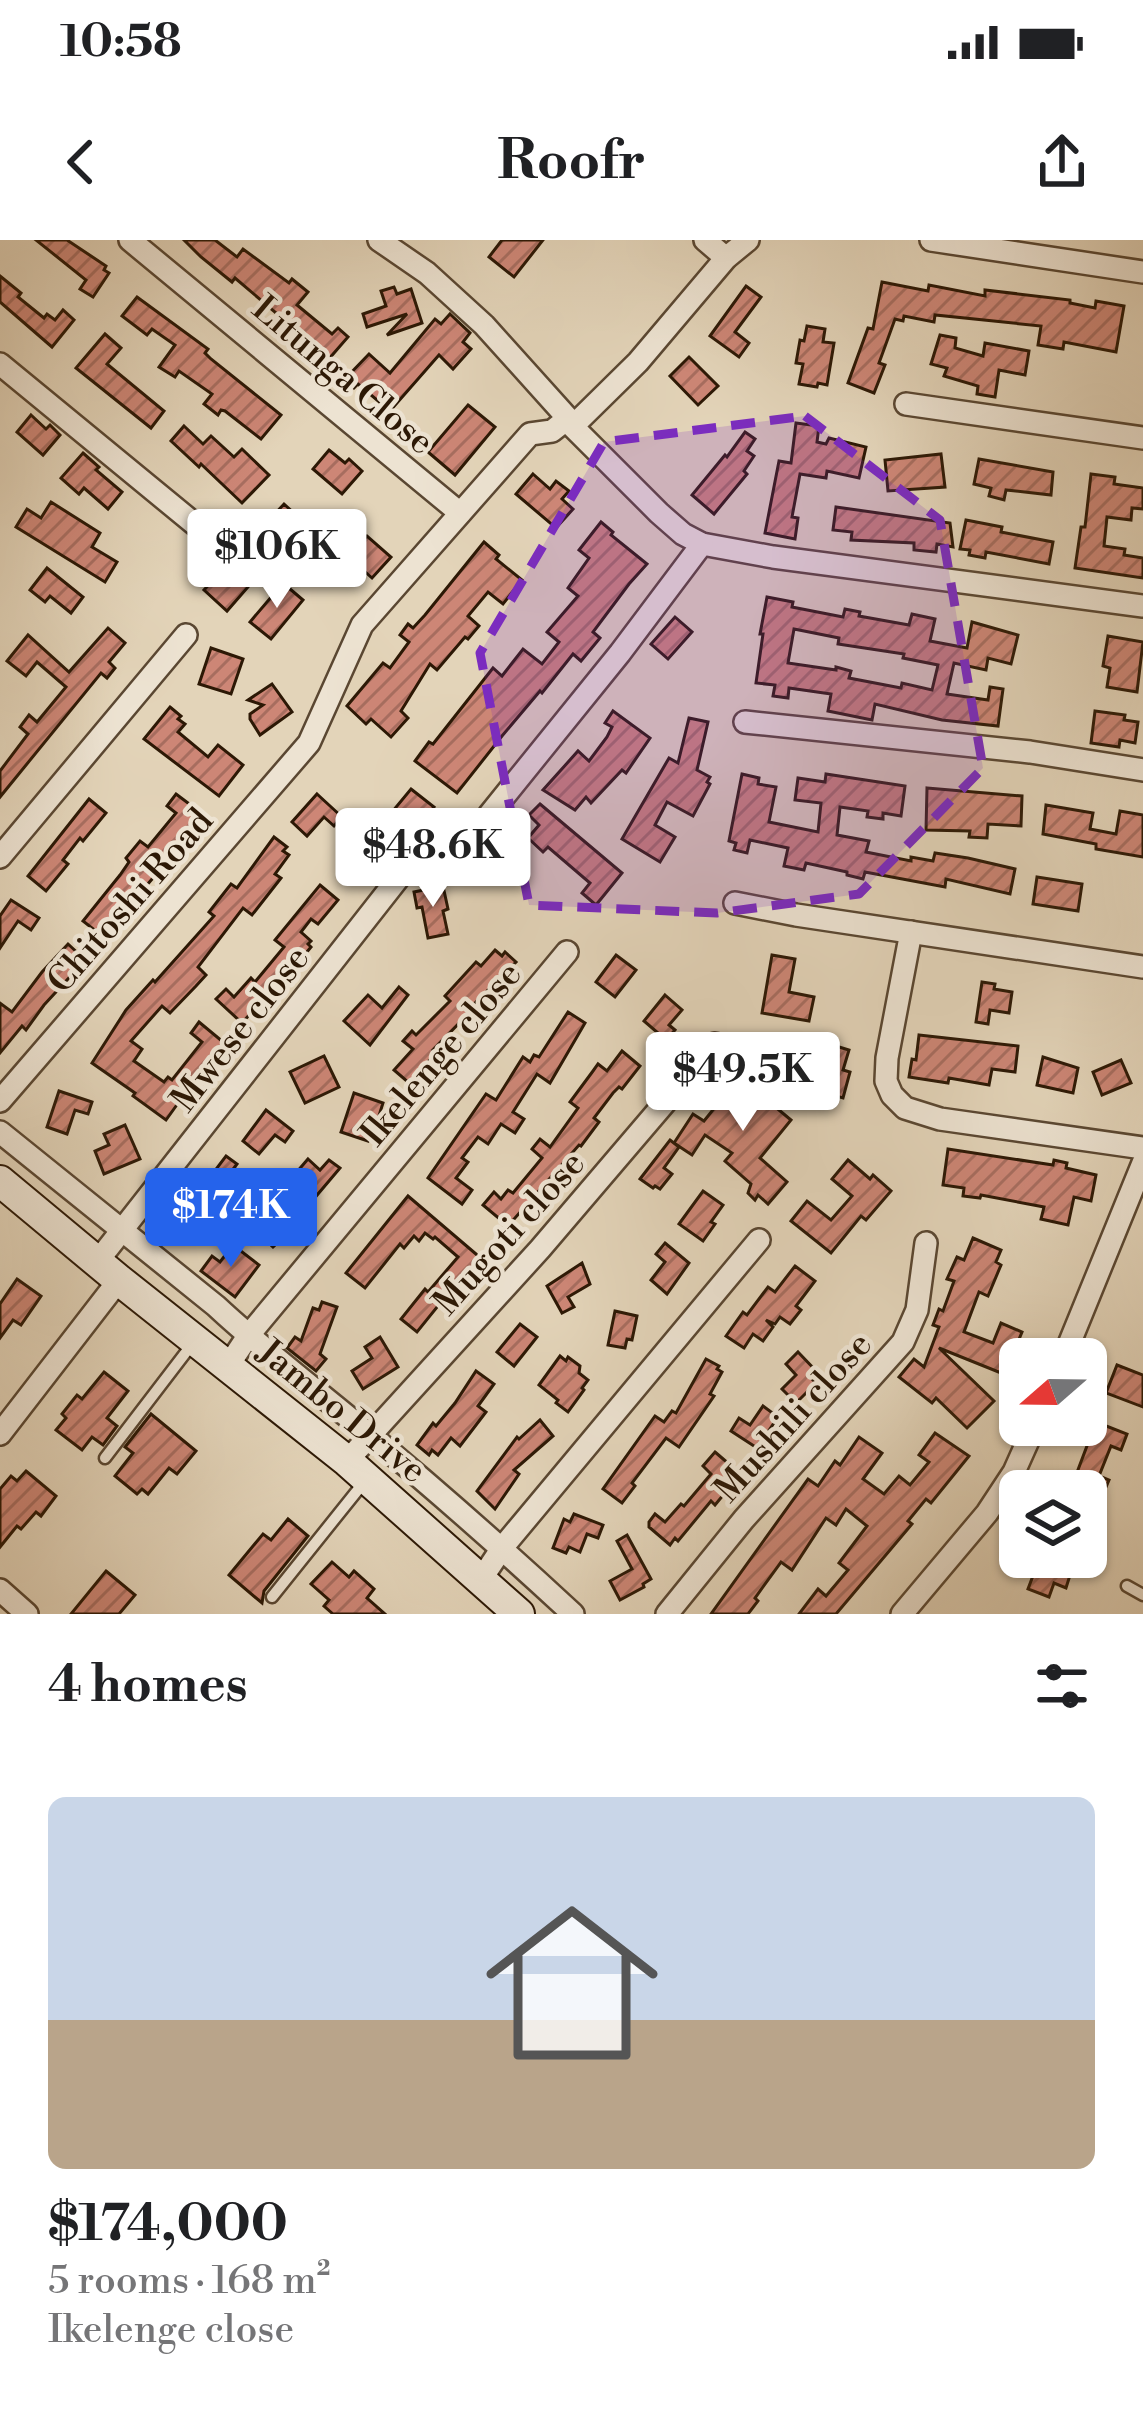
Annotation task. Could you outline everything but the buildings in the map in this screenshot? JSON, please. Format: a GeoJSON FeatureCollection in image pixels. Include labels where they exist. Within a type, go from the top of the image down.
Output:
{"type":"FeatureCollection","features":[{"type":"Feature","properties":{"kind":"street","name":"Litunga Close"},"geometry":{"type":"LineString","coordinates":[[130,240],[460,513]]}},
{"type":"Feature","properties":{"kind":"street"},"geometry":{"type":"LineString","coordinates":[[379,240],[427,273],[484,326],[659,513],[701,544],[1143,605]]}},
{"type":"Feature","properties":{"kind":"street"},"geometry":{"type":"LineString","coordinates":[[705,240],[726,258]]}},
{"type":"Feature","properties":{"kind":"street","name":"Chitoshi Road"},"geometry":{"type":"LineString","coordinates":[[0,1100],[309,743],[362,626],[460,513],[530,434],[553,431],[570,422],[638,362],[726,258],[748,240]]}},
{"type":"Feature","properties":{"kind":"street"},"geometry":{"type":"LineString","coordinates":[[932,240],[1143,272]]}},
{"type":"Feature","properties":{"kind":"street"},"geometry":{"type":"LineString","coordinates":[[0,364],[242,563]]}},
{"type":"Feature","properties":{"kind":"street"},"geometry":{"type":"LineString","coordinates":[[906,404],[1143,438]]}},
{"type":"Feature","properties":{"kind":"street"},"geometry":{"type":"LineString","coordinates":[[489,814],[620,653],[701,544]]}},
{"type":"Feature","properties":{"kind":"street"},"geometry":{"type":"LineString","coordinates":[[0,857],[186,635]]}},
{"type":"Feature","properties":{"kind":"street"},"geometry":{"type":"LineString","coordinates":[[745,722],[1030,752],[1143,770]]}},
{"type":"Feature","properties":{"kind":"street","name":"Mwese close"},"geometry":{"type":"LineString","coordinates":[[0,1435],[108,1271],[122,1230],[407,867]]}},
{"type":"Feature","properties":{"kind":"street"},"geometry":{"type":"LineString","coordinates":[[735,903],[1143,967]]}},
{"type":"Feature","properties":{"kind":"street"},"geometry":{"type":"LineString","coordinates":[[911,932],[886,1081],[904,1108],[940,1119],[1143,1148]]}},
{"type":"Feature","properties":{"kind":"street","name":"Ikelenge close"},"geometry":{"type":"LineString","coordinates":[[228,1366],[567,952]]}},
{"type":"Feature","properties":{"kind":"street","name":"Mugoti close"},"geometry":{"type":"LineString","coordinates":[[357,1469],[370,1435],[540,1249],[715,1044]]}},
{"type":"Feature","properties":{"kind":"street"},"geometry":{"type":"LineString","coordinates":[[0,1132],[370,1435],[573,1614]]}},
{"type":"Feature","properties":{"kind":"street"},"geometry":{"type":"LineString","coordinates":[[1072,1338],[1143,1162]]}},
{"type":"Feature","properties":{"kind":"street","name":"Jambo Drive"},"geometry":{"type":"LineString","coordinates":[[0,1180],[357,1469],[482,1578],[515,1613]]}},
{"type":"Feature","properties":{"kind":"street"},"geometry":{"type":"LineString","coordinates":[[482,1578],[759,1240]]}},
{"type":"Feature","properties":{"kind":"street","name":"Mushili close"},"geometry":{"type":"LineString","coordinates":[[667,1614],[744,1519],[903,1342],[916,1310],[926,1243]]}},
{"type":"Feature","properties":{"kind":"street"},"geometry":{"type":"LineString","coordinates":[[902,1614],[987,1513],[1026,1446]]}},
{"type":"Feature","properties":{"kind":"street"},"geometry":{"type":"LineString","coordinates":[[0,1590],[27,1614]]}},
{"type":"Feature","properties":{"kind":"lane"},"geometry":{"type":"LineString","coordinates":[[105,1458],[195,1340]]}},
{"type":"Feature","properties":{"kind":"lane"},"geometry":{"type":"LineString","coordinates":[[272,1598],[357,1469]]}},
{"type":"Feature","properties":{"kind":"lane"},"geometry":{"type":"LineString","coordinates":[[1127,1586],[1143,1595]]}},
{"type":"Feature","properties":{"kind":"highlighted area"},"geometry":{"type":"Polygon","coordinates":[[[805,416],[940,520],[983,768],[859,894],[717,913],[529,905],[480,653],[604,442],[805,416]]]}}]}
